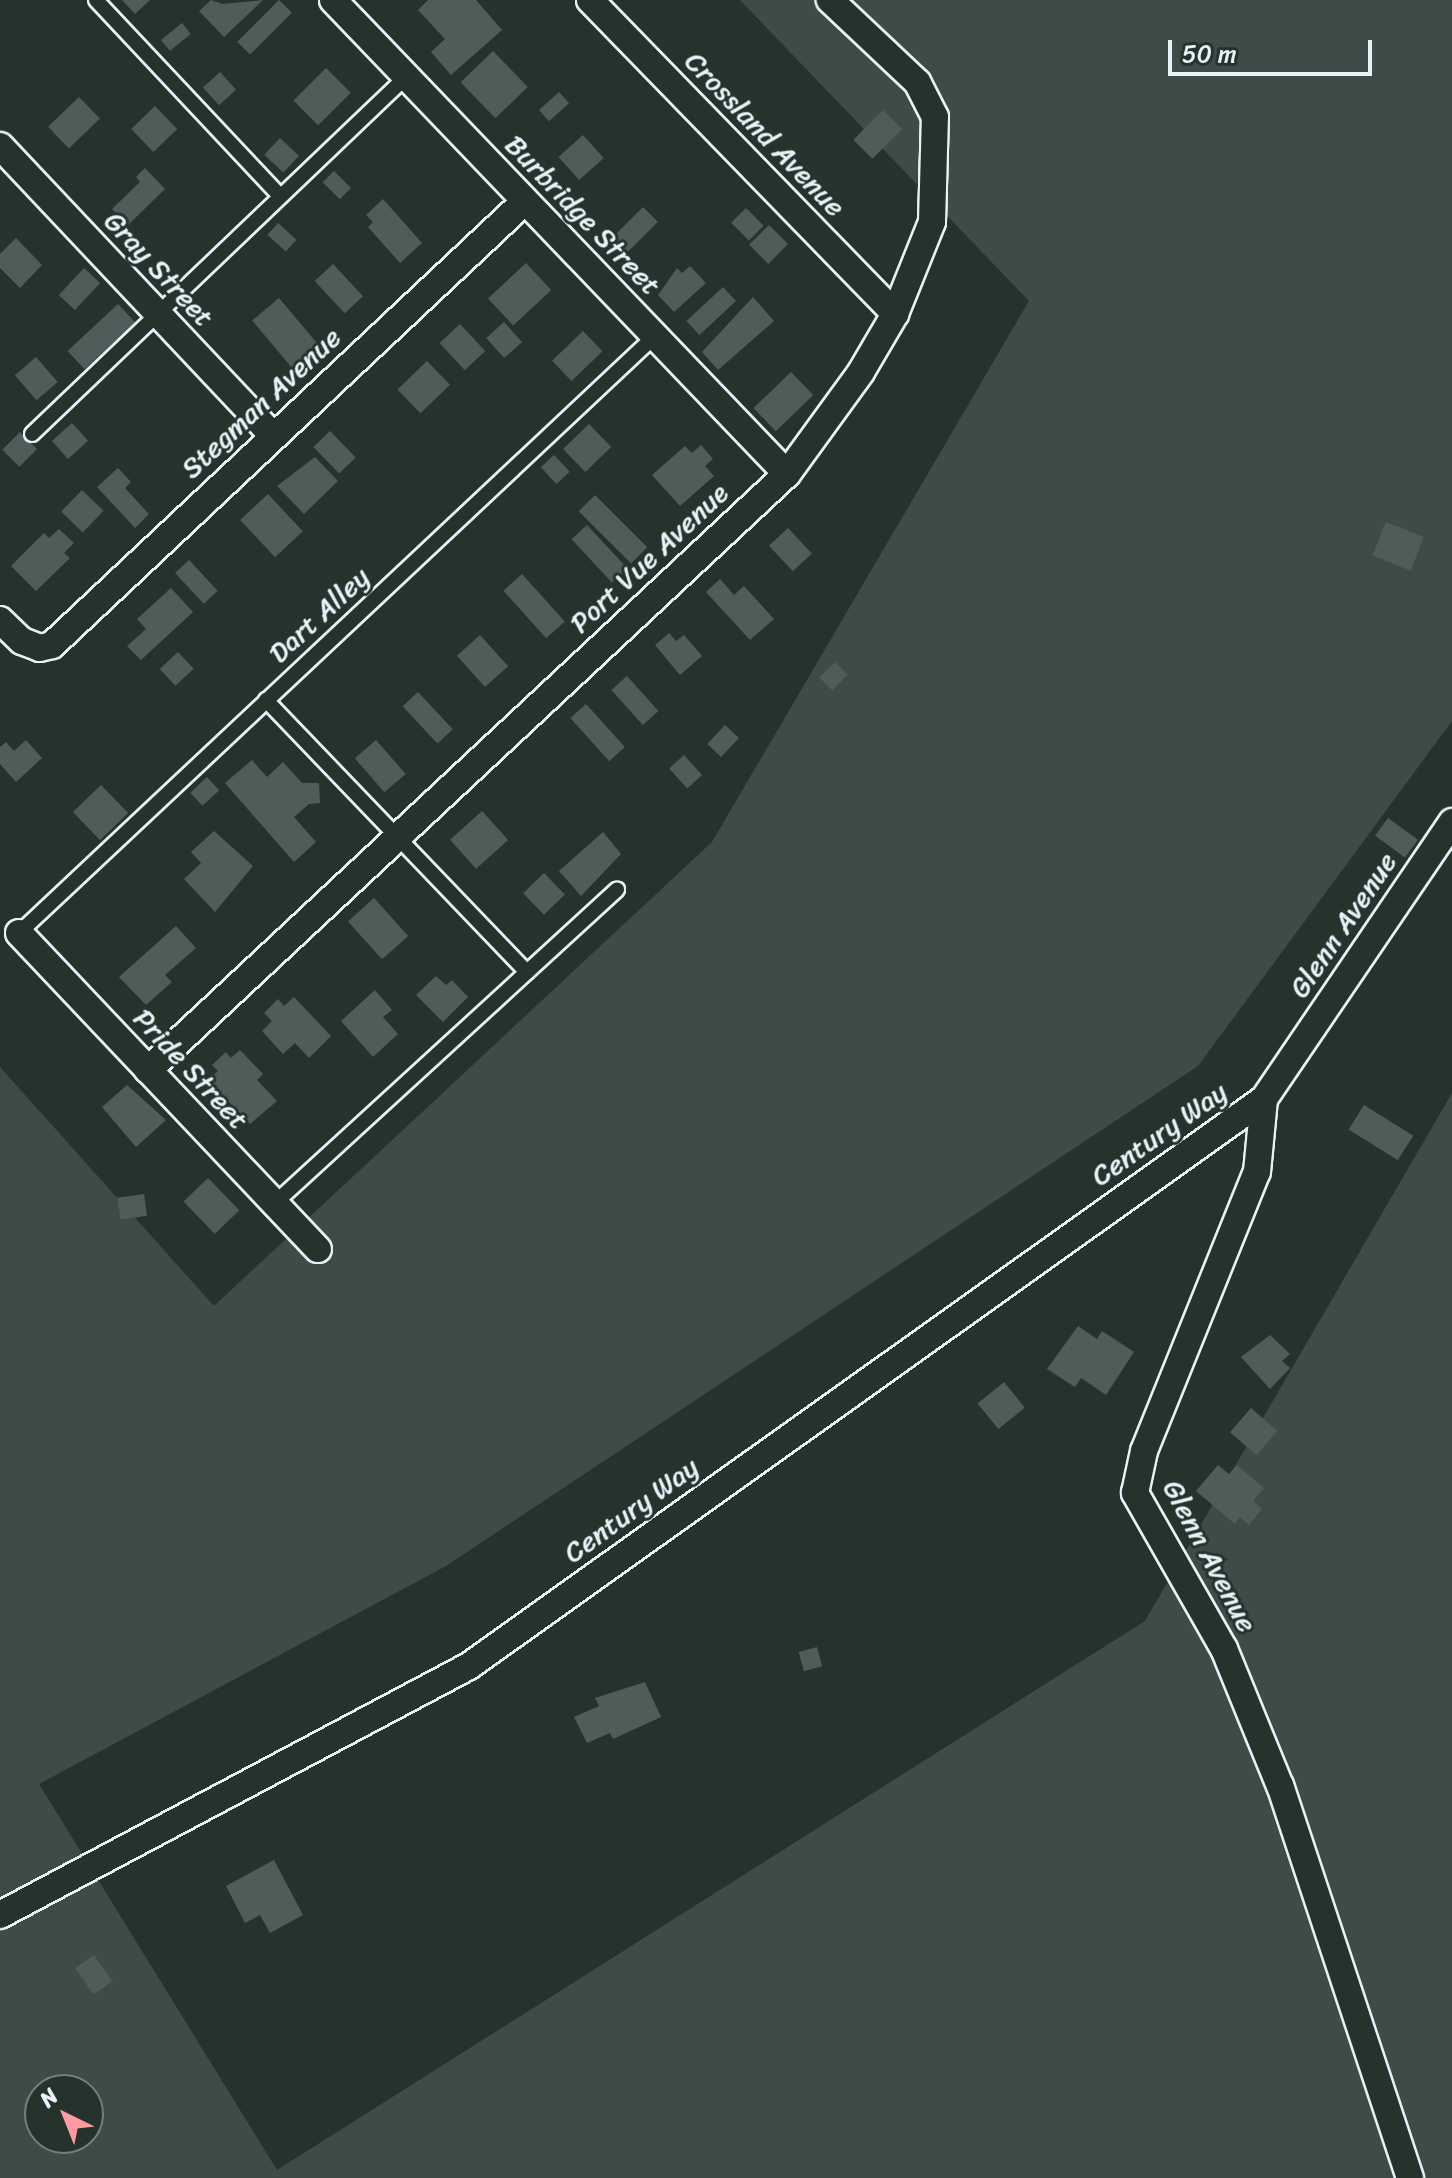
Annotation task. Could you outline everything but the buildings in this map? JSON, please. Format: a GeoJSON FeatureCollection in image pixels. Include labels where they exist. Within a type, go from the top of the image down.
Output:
{"type":"FeatureCollection","features":[{"type":"Feature","properties":{"kind":"street","name":"Burbridge Street"},"geometry":{"type":"LineString","coordinates":[[333,0],[787,474]]}},
{"type":"Feature","properties":{"kind":"street","name":"Crossland Avenue"},"geometry":{"type":"LineString","coordinates":[[590,0],[895,314]]}},
{"type":"Feature","properties":{"kind":"street","name":"Port Vue Avenue"},"geometry":{"type":"LineString","coordinates":[[148,1070],[787,474],[861,372],[895,314],[932,222],[935,117],[917,82],[830,0]]}},
{"type":"Feature","properties":{"kind":"street","name":"Gray Street"},"geometry":{"type":"LineString","coordinates":[[0,146],[272,435]]}},
{"type":"Feature","properties":{"kind":"street","name":"Stegman Avenue"},"geometry":{"type":"LineString","coordinates":[[0,620],[22,641],[40,648],[52,645],[272,435],[524,202]]}},
{"type":"Feature","properties":{"kind":"street","name":"Glenn Avenue"},"geometry":{"type":"LineString","coordinates":[[1410,2178],[1274,1772],[1224,1649],[1135,1493],[1144,1451],[1257,1172],[1264,1099],[1452,822]]}},
{"type":"Feature","properties":{"kind":"street","name":"Pride Street"},"geometry":{"type":"LineString","coordinates":[[19,933],[318,1249]]}},
{"type":"Feature","properties":{"kind":"street","name":"Century Way"},"geometry":{"type":"LineString","coordinates":[[0,1915],[469,1666],[1264,1099]]}},
{"type":"Feature","properties":{"kind":"lane"},"geometry":{"type":"LineString","coordinates":[[96,0],[278,194]]}},
{"type":"Feature","properties":{"kind":"lane"},"geometry":{"type":"LineString","coordinates":[[32,434],[278,194],[406,77]]}},
{"type":"Feature","properties":{"kind":"lane","name":"Dart Alley"},"geometry":{"type":"LineString","coordinates":[[19,933],[655,336]]}},
{"type":"Feature","properties":{"kind":"lane"},"geometry":{"type":"LineString","coordinates":[[266,700],[527,972]]}},
{"type":"Feature","properties":{"kind":"lane"},"geometry":{"type":"LineString","coordinates":[[275,1203],[617,890]]}},
{"type":"Feature","properties":{"kind":"shaded area"},"geometry":{"type":"Polygon","coordinates":[[[740,0],[1452,0],[1452,721],[1198,1066],[446,1566],[39,1784],[277,2170],[1145,1621],[1452,1093],[1452,2178],[0,2178],[0,1067],[214,1306],[712,842],[1029,301],[740,0]]]}}]}
